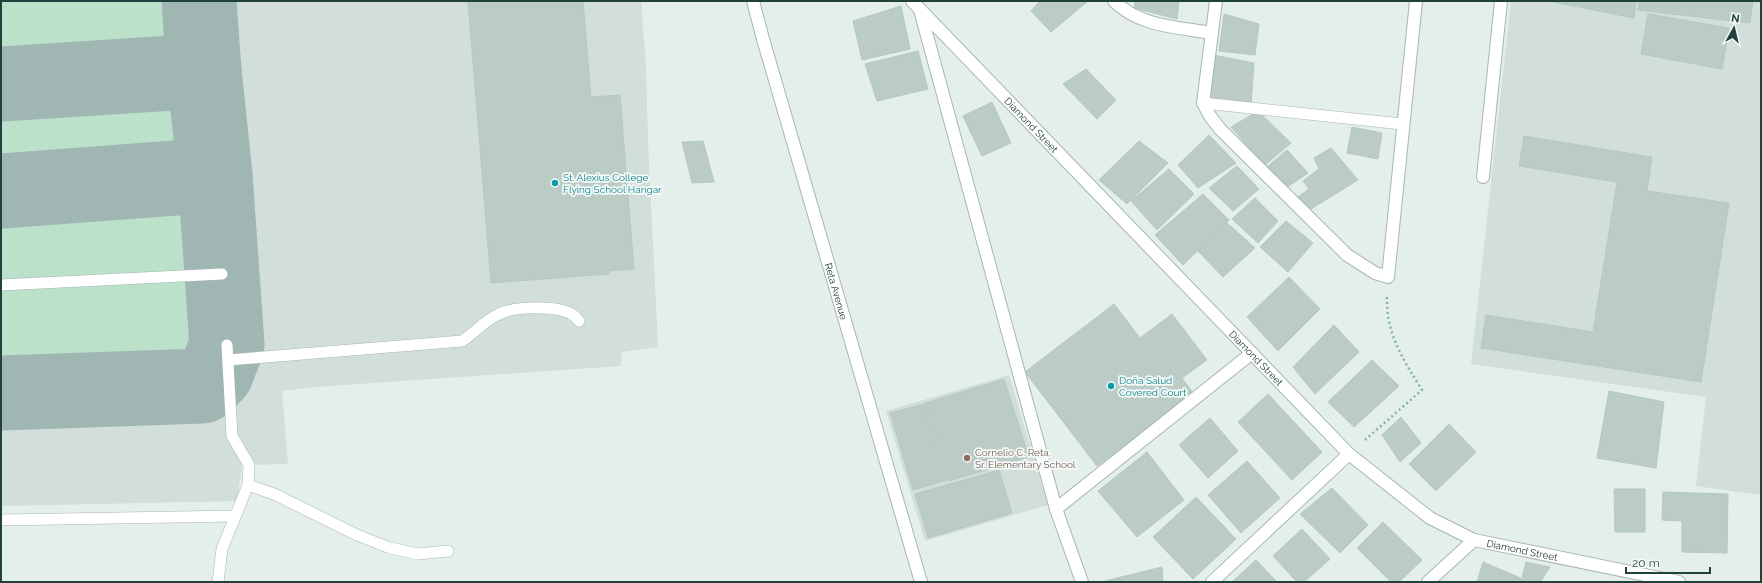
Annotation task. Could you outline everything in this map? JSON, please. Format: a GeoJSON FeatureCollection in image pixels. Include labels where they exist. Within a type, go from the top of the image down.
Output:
{"type":"FeatureCollection","features":[{"type":"Feature","properties":{"kind":"street","name":"Reta Avenue"},"geometry":{"type":"LineString","coordinates":[[753,1],[920,582]]}},
{"type":"Feature","properties":{"kind":"street"},"geometry":{"type":"LineString","coordinates":[[1114,1],[1135,18],[1155,24],[1212,33]]}},
{"type":"Feature","properties":{"kind":"street"},"geometry":{"type":"LineString","coordinates":[[1216,1],[1204,103],[1210,116],[1220,129],[1346,255],[1375,273],[1388,277],[1402,124],[1416,1]]}},
{"type":"Feature","properties":{"kind":"street"},"geometry":{"type":"LineString","coordinates":[[1483,177],[1501,1]]}},
{"type":"Feature","properties":{"kind":"street"},"geometry":{"type":"LineString","coordinates":[[915,5],[1056,509],[1082,582]]}},
{"type":"Feature","properties":{"kind":"street","name":"Diamond Street"},"geometry":{"type":"LineString","coordinates":[[915,5],[1349,454],[1430,518],[1474,540],[1679,582]]}},
{"type":"Feature","properties":{"kind":"street"},"geometry":{"type":"LineString","coordinates":[[1056,509],[1252,353]]}},
{"type":"Feature","properties":{"kind":"street"},"geometry":{"type":"LineString","coordinates":[[1212,582],[1349,454]]}},
{"type":"Feature","properties":{"kind":"street"},"geometry":{"type":"LineString","coordinates":[[1428,582],[1474,540]]}},
{"type":"Feature","properties":{"kind":"lane"},"geometry":{"type":"LineString","coordinates":[[1204,103],[1402,124]]}},
{"type":"Feature","properties":{"kind":"lane"},"geometry":{"type":"LineString","coordinates":[[1,285],[222,274]]}},
{"type":"Feature","properties":{"kind":"lane"},"geometry":{"type":"LineString","coordinates":[[228,360],[462,341],[475,333],[490,319],[509,309],[553,309],[573,314],[579,321]]}},
{"type":"Feature","properties":{"kind":"lane"},"geometry":{"type":"LineString","coordinates":[[218,582],[222,550],[235,516],[245,496],[248,485],[249,465],[232,436],[227,345]]}},
{"type":"Feature","properties":{"kind":"lane"},"geometry":{"type":"LineString","coordinates":[[248,485],[274,494],[357,535],[390,548],[418,554],[448,551]]}},
{"type":"Feature","properties":{"kind":"lane"},"geometry":{"type":"LineString","coordinates":[[1,520],[235,516]]}},
{"type":"Feature","properties":{"kind":"path"},"geometry":{"type":"LineString","coordinates":[[1349,454],[1422,390],[1395,344],[1388,320],[1388,277]]}},
{"type":"Feature","properties":{"kind":"shaded area"},"geometry":{"type":"Polygon","coordinates":[[[1,1],[641,1],[646,66],[648,141],[658,347],[622,352],[621,366],[315,387],[282,391],[288,464],[242,465],[237,501],[1,506],[1,1]]]}},
{"type":"Feature","properties":{"kind":"shaded area"},"geometry":{"type":"Polygon","coordinates":[[[1511,1],[1761,1],[1761,495],[1696,486],[1706,397],[1471,364],[1511,1]]]}},
{"type":"Feature","properties":{"kind":"shaded area","name":"Cornelio C. Reta, Sr. Elementary School"},"geometry":{"type":"Polygon","coordinates":[[[1009,375],[1048,505],[925,541],[886,411],[1009,375]]]}},
{"type":"Feature","properties":{"kind":"green space"},"geometry":{"type":"Polygon","coordinates":[[[1,1],[178,1],[182,64],[1,73],[1,1]]]}},
{"type":"Feature","properties":{"kind":"green space"},"geometry":{"type":"Polygon","coordinates":[[[183,87],[188,171],[89,178],[87,168],[49,172],[50,181],[1,184],[1,96],[183,87]]]}},
{"type":"Feature","properties":{"kind":"green space"},"geometry":{"type":"Polygon","coordinates":[[[190,187],[202,357],[193,370],[178,376],[1,384],[1,201],[51,198],[52,210],[91,208],[90,195],[190,187]]]}},
{"type":"Feature","properties":{"kind":"building","name":"St. Alexius College Flying School Hangar"},"geometry":{"type":"Polygon","coordinates":[[[468,1],[583,1],[591,97],[620,95],[634,269],[609,271],[609,274],[491,283],[468,1]]]}},
{"type":"Feature","properties":{"kind":"building"},"geometry":{"type":"Polygon","coordinates":[[[1040,1],[1088,1],[1051,32],[1031,11],[1040,1]]]}},
{"type":"Feature","properties":{"kind":"building"},"geometry":{"type":"Polygon","coordinates":[[[1135,1],[1179,1],[1177,19],[1134,8],[1135,1]]]}},
{"type":"Feature","properties":{"kind":"building"},"geometry":{"type":"Polygon","coordinates":[[[1549,1],[1636,1],[1634,18],[1549,1]]]}},
{"type":"Feature","properties":{"kind":"building"},"geometry":{"type":"Polygon","coordinates":[[[1639,1],[1753,1],[1750,23],[1638,10],[1639,1]]]}},
{"type":"Feature","properties":{"kind":"building"},"geometry":{"type":"Polygon","coordinates":[[[901,6],[910,49],[862,60],[853,21],[901,6]]]}},
{"type":"Feature","properties":{"kind":"building"},"geometry":{"type":"Polygon","coordinates":[[[1224,14],[1259,24],[1255,55],[1219,51],[1224,14]]]}},
{"type":"Feature","properties":{"kind":"building"},"geometry":{"type":"Polygon","coordinates":[[[1648,14],[1729,28],[1722,69],[1641,54],[1648,14]]]}},
{"type":"Feature","properties":{"kind":"building"},"geometry":{"type":"Polygon","coordinates":[[[918,51],[928,89],[877,101],[865,64],[918,51]]]}},
{"type":"Feature","properties":{"kind":"building"},"geometry":{"type":"Polygon","coordinates":[[[1213,55],[1254,63],[1251,105],[1207,99],[1213,55]]]}},
{"type":"Feature","properties":{"kind":"building"},"geometry":{"type":"Polygon","coordinates":[[[1086,69],[1116,100],[1097,119],[1063,84],[1086,69]]]}},
{"type":"Feature","properties":{"kind":"building"},"geometry":{"type":"Polygon","coordinates":[[[992,102],[1011,143],[982,156],[963,116],[992,102]]]}},
{"type":"Feature","properties":{"kind":"building"},"geometry":{"type":"Polygon","coordinates":[[[1258,111],[1291,143],[1265,165],[1231,127],[1258,111]]]}},
{"type":"Feature","properties":{"kind":"building"},"geometry":{"type":"Polygon","coordinates":[[[1352,127],[1382,133],[1378,159],[1347,153],[1352,127]]]}},
{"type":"Feature","properties":{"kind":"building"},"geometry":{"type":"Polygon","coordinates":[[[1209,135],[1236,163],[1198,188],[1178,165],[1209,135]]]}},
{"type":"Feature","properties":{"kind":"building"},"geometry":{"type":"Polygon","coordinates":[[[1524,136],[1652,157],[1647,191],[1729,203],[1701,382],[1481,348],[1486,315],[1593,332],[1617,182],[1519,166],[1524,136]]]}},
{"type":"Feature","properties":{"kind":"building"},"geometry":{"type":"Polygon","coordinates":[[[703,141],[714,182],[692,183],[682,142],[703,141]]]}},
{"type":"Feature","properties":{"kind":"building"},"geometry":{"type":"Polygon","coordinates":[[[1139,141],[1168,163],[1127,204],[1099,180],[1139,141]]]}},
{"type":"Feature","properties":{"kind":"building"},"geometry":{"type":"Polygon","coordinates":[[[1331,148],[1358,180],[1311,209],[1298,197],[1309,189],[1303,181],[1319,169],[1314,158],[1331,148]]]}},
{"type":"Feature","properties":{"kind":"building"},"geometry":{"type":"Polygon","coordinates":[[[1287,150],[1308,173],[1286,188],[1267,167],[1287,150]]]}},
{"type":"Feature","properties":{"kind":"building"},"geometry":{"type":"Polygon","coordinates":[[[1237,166],[1259,189],[1233,211],[1209,188],[1237,166]]]}},
{"type":"Feature","properties":{"kind":"building"},"geometry":{"type":"Polygon","coordinates":[[[1169,169],[1194,194],[1157,230],[1131,201],[1169,169]]]}},
{"type":"Feature","properties":{"kind":"building"},"geometry":{"type":"Polygon","coordinates":[[[1203,194],[1229,220],[1183,265],[1155,235],[1203,194]]]}},
{"type":"Feature","properties":{"kind":"building"},"geometry":{"type":"Polygon","coordinates":[[[1255,198],[1278,221],[1258,243],[1232,219],[1255,198]]]}},
{"type":"Feature","properties":{"kind":"building"},"geometry":{"type":"Polygon","coordinates":[[[1286,221],[1313,243],[1288,272],[1260,247],[1286,221]]]}},
{"type":"Feature","properties":{"kind":"building"},"geometry":{"type":"Polygon","coordinates":[[[1227,223],[1255,248],[1223,277],[1198,251],[1227,223]]]}},
{"type":"Feature","properties":{"kind":"building"},"geometry":{"type":"Polygon","coordinates":[[[1289,277],[1320,309],[1278,351],[1247,317],[1289,277]]]}},
{"type":"Feature","properties":{"kind":"building","name":"Doña Salud Covered Court"},"geometry":{"type":"Polygon","coordinates":[[[1114,304],[1140,338],[1172,314],[1207,360],[1182,378],[1193,393],[1097,466],[1025,372],[1114,304]]]}},
{"type":"Feature","properties":{"kind":"building"},"geometry":{"type":"Polygon","coordinates":[[[1334,325],[1359,352],[1315,394],[1293,367],[1334,325]]]}},
{"type":"Feature","properties":{"kind":"building"},"geometry":{"type":"Polygon","coordinates":[[[1372,360],[1399,386],[1354,427],[1328,402],[1372,360]]]}},
{"type":"Feature","properties":{"kind":"building"},"geometry":{"type":"Polygon","coordinates":[[[1004,379],[1029,457],[949,481],[925,403],[1004,379]]]}},
{"type":"Feature","properties":{"kind":"building"},"geometry":{"type":"Polygon","coordinates":[[[1609,391],[1664,402],[1656,468],[1597,458],[1609,391]]]}},
{"type":"Feature","properties":{"kind":"building"},"geometry":{"type":"Polygon","coordinates":[[[1268,394],[1322,452],[1292,480],[1238,422],[1268,394]]]}},
{"type":"Feature","properties":{"kind":"building"},"geometry":{"type":"Polygon","coordinates":[[[924,404],[947,480],[913,490],[890,413],[924,404]]]}},
{"type":"Feature","properties":{"kind":"building"},"geometry":{"type":"Polygon","coordinates":[[[1401,417],[1421,443],[1400,462],[1382,435],[1401,417]]]}},
{"type":"Feature","properties":{"kind":"building"},"geometry":{"type":"Polygon","coordinates":[[[1210,418],[1238,451],[1208,478],[1179,445],[1210,418]]]}},
{"type":"Feature","properties":{"kind":"building"},"geometry":{"type":"Polygon","coordinates":[[[1449,424],[1476,452],[1436,491],[1409,464],[1449,424]]]}},
{"type":"Feature","properties":{"kind":"building"},"geometry":{"type":"Polygon","coordinates":[[[1147,452],[1184,500],[1137,537],[1098,491],[1147,452]]]}},
{"type":"Feature","properties":{"kind":"building"},"geometry":{"type":"Polygon","coordinates":[[[1247,461],[1280,498],[1241,533],[1208,495],[1247,461]]]}},
{"type":"Feature","properties":{"kind":"building"},"geometry":{"type":"Polygon","coordinates":[[[999,470],[1012,513],[928,538],[915,494],[999,470]]]}},
{"type":"Feature","properties":{"kind":"building"},"geometry":{"type":"Polygon","coordinates":[[[1332,488],[1368,525],[1340,553],[1300,514],[1332,488]]]}},
{"type":"Feature","properties":{"kind":"building"},"geometry":{"type":"Polygon","coordinates":[[[1614,489],[1645,489],[1645,532],[1615,532],[1614,489]]]}},
{"type":"Feature","properties":{"kind":"building"},"geometry":{"type":"Polygon","coordinates":[[[1663,492],[1728,494],[1727,553],[1682,552],[1682,521],[1662,520],[1663,492]]]}},
{"type":"Feature","properties":{"kind":"building"},"geometry":{"type":"Polygon","coordinates":[[[1196,497],[1236,539],[1193,579],[1153,537],[1196,497]]]}},
{"type":"Feature","properties":{"kind":"building"},"geometry":{"type":"Polygon","coordinates":[[[1383,522],[1422,560],[1399,582],[1391,582],[1357,548],[1383,522]]]}},
{"type":"Feature","properties":{"kind":"building"},"geometry":{"type":"Polygon","coordinates":[[[1302,529],[1330,559],[1304,582],[1297,582],[1273,556],[1302,529]]]}},
{"type":"Feature","properties":{"kind":"building"},"geometry":{"type":"Polygon","coordinates":[[[1256,560],[1277,582],[1232,582],[1256,560]]]}},
{"type":"Feature","properties":{"kind":"building"},"geometry":{"type":"Polygon","coordinates":[[[1483,562],[1530,582],[1477,582],[1483,562]]]}},
{"type":"Feature","properties":{"kind":"building"},"geometry":{"type":"Polygon","coordinates":[[[1526,562],[1550,567],[1540,582],[1532,582],[1522,577],[1526,562]]]}},
{"type":"Feature","properties":{"kind":"building"},"geometry":{"type":"Polygon","coordinates":[[[1162,567],[1163,582],[1105,582],[1105,581],[1162,567]]]}},
{"type":"Feature","properties":{"kind":"taxiway"},"geometry":{"type":"LineString","coordinates":[[1,393],[202,386],[216,373],[227,345],[215,175],[204,71],[199,1]]}},
{"type":"Feature","properties":{"kind":"taxiway"},"geometry":{"type":"LineString","coordinates":[[1,84],[204,71]]}},
{"type":"Feature","properties":{"kind":"taxiway"},"geometry":{"type":"LineString","coordinates":[[1,191],[215,175]]}},
{"type":"Feature","properties":{"kind":"place","name":"St. Alexius College Flying School Hangar"},"geometry":{"type":"Point","coordinates":[555,183]}},
{"type":"Feature","properties":{"kind":"place","name":"Doña Salud Covered Court"},"geometry":{"type":"Point","coordinates":[1111,386]}},
{"type":"Feature","properties":{"kind":"place","name":"Cornelio C. Reta, Sr. Elementary School"},"geometry":{"type":"Point","coordinates":[967,458]}}]}
